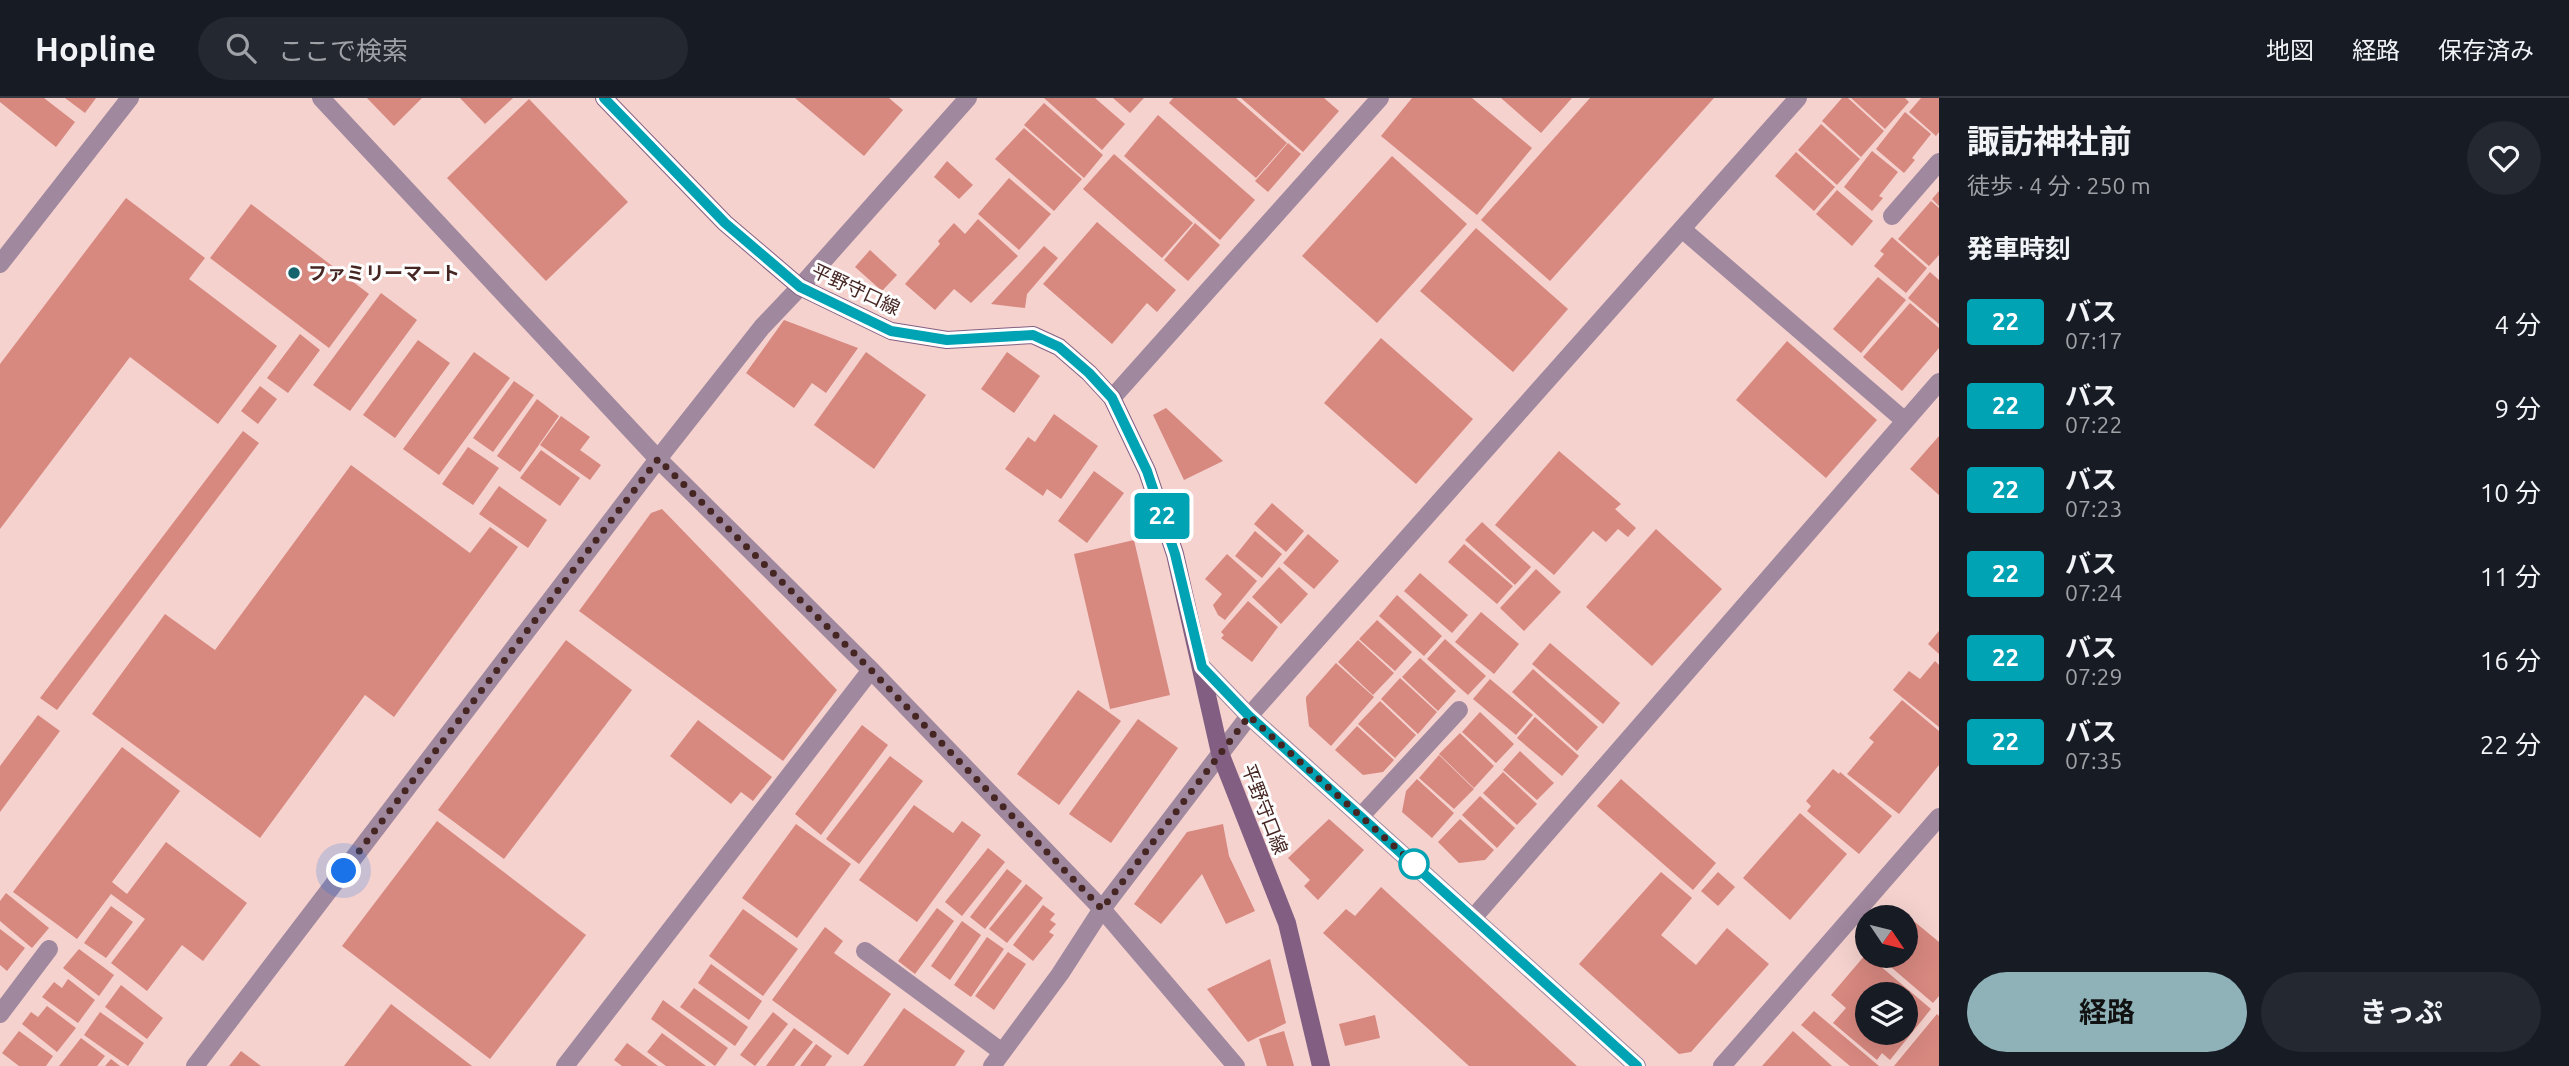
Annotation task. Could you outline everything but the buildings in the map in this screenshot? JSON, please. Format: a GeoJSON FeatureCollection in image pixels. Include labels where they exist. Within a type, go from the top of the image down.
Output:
{"type":"FeatureCollection","features":[{"type":"Feature","properties":{"kind":"main road","name":"平野守口線"},"geometry":{"type":"LineString","coordinates":[[604,98],[725,223],[800,287],[891,331],[947,340],[1033,335],[1059,347],[1112,398],[1147,471],[1175,554],[1220,753],[1287,923],[1321,1066]]}},
{"type":"Feature","properties":{"kind":"street"},"geometry":{"type":"LineString","coordinates":[[0,264],[130,98]]}},
{"type":"Feature","properties":{"kind":"street"},"geometry":{"type":"LineString","coordinates":[[321,98],[658,459],[871,670],[1102,909],[1236,1066]]}},
{"type":"Feature","properties":{"kind":"street"},"geometry":{"type":"LineString","coordinates":[[195,1066],[658,459],[762,327],[968,98]]}},
{"type":"Feature","properties":{"kind":"street"},"geometry":{"type":"LineString","coordinates":[[1112,398],[1380,98]]}},
{"type":"Feature","properties":{"kind":"street"},"geometry":{"type":"LineString","coordinates":[[864,951],[997,1059],[1060,974],[1102,909],[1249,716],[1798,98]]}},
{"type":"Feature","properties":{"kind":"street"},"geometry":{"type":"LineString","coordinates":[[1892,216],[1939,162]]}},
{"type":"Feature","properties":{"kind":"street"},"geometry":{"type":"LineString","coordinates":[[1682,229],[1905,421]]}},
{"type":"Feature","properties":{"kind":"street"},"geometry":{"type":"LineString","coordinates":[[1473,918],[1939,382]]}},
{"type":"Feature","properties":{"kind":"street"},"geometry":{"type":"LineString","coordinates":[[1202,667],[1249,716],[1637,1066]]}},
{"type":"Feature","properties":{"kind":"street"},"geometry":{"type":"LineString","coordinates":[[565,1066],[871,670]]}},
{"type":"Feature","properties":{"kind":"street"},"geometry":{"type":"LineString","coordinates":[[1361,816],[1459,710]]}},
{"type":"Feature","properties":{"kind":"street"},"geometry":{"type":"LineString","coordinates":[[1722,1066],[1939,817]]}},
{"type":"Feature","properties":{"kind":"street"},"geometry":{"type":"LineString","coordinates":[[0,1014],[49,949]]}},
{"type":"Feature","properties":{"kind":"bus line","name":"22"},"geometry":{"type":"LineString","coordinates":[[604,98],[725,223],[800,287],[891,331],[947,340],[1033,335],[1059,347],[1089,373],[1112,398],[1147,471],[1175,554],[1202,667],[1249,716],[1637,1066]]}},
{"type":"Feature","properties":{"kind":"place","name":"ファミリーマート"},"geometry":{"type":"Point","coordinates":[294,273]}},
{"type":"Feature","properties":{"kind":"route"},"geometry":{"type":"LineString","coordinates":[[344,871],[658,459],[871,670],[1102,909],[1249,716],[1414,864]]}}]}
